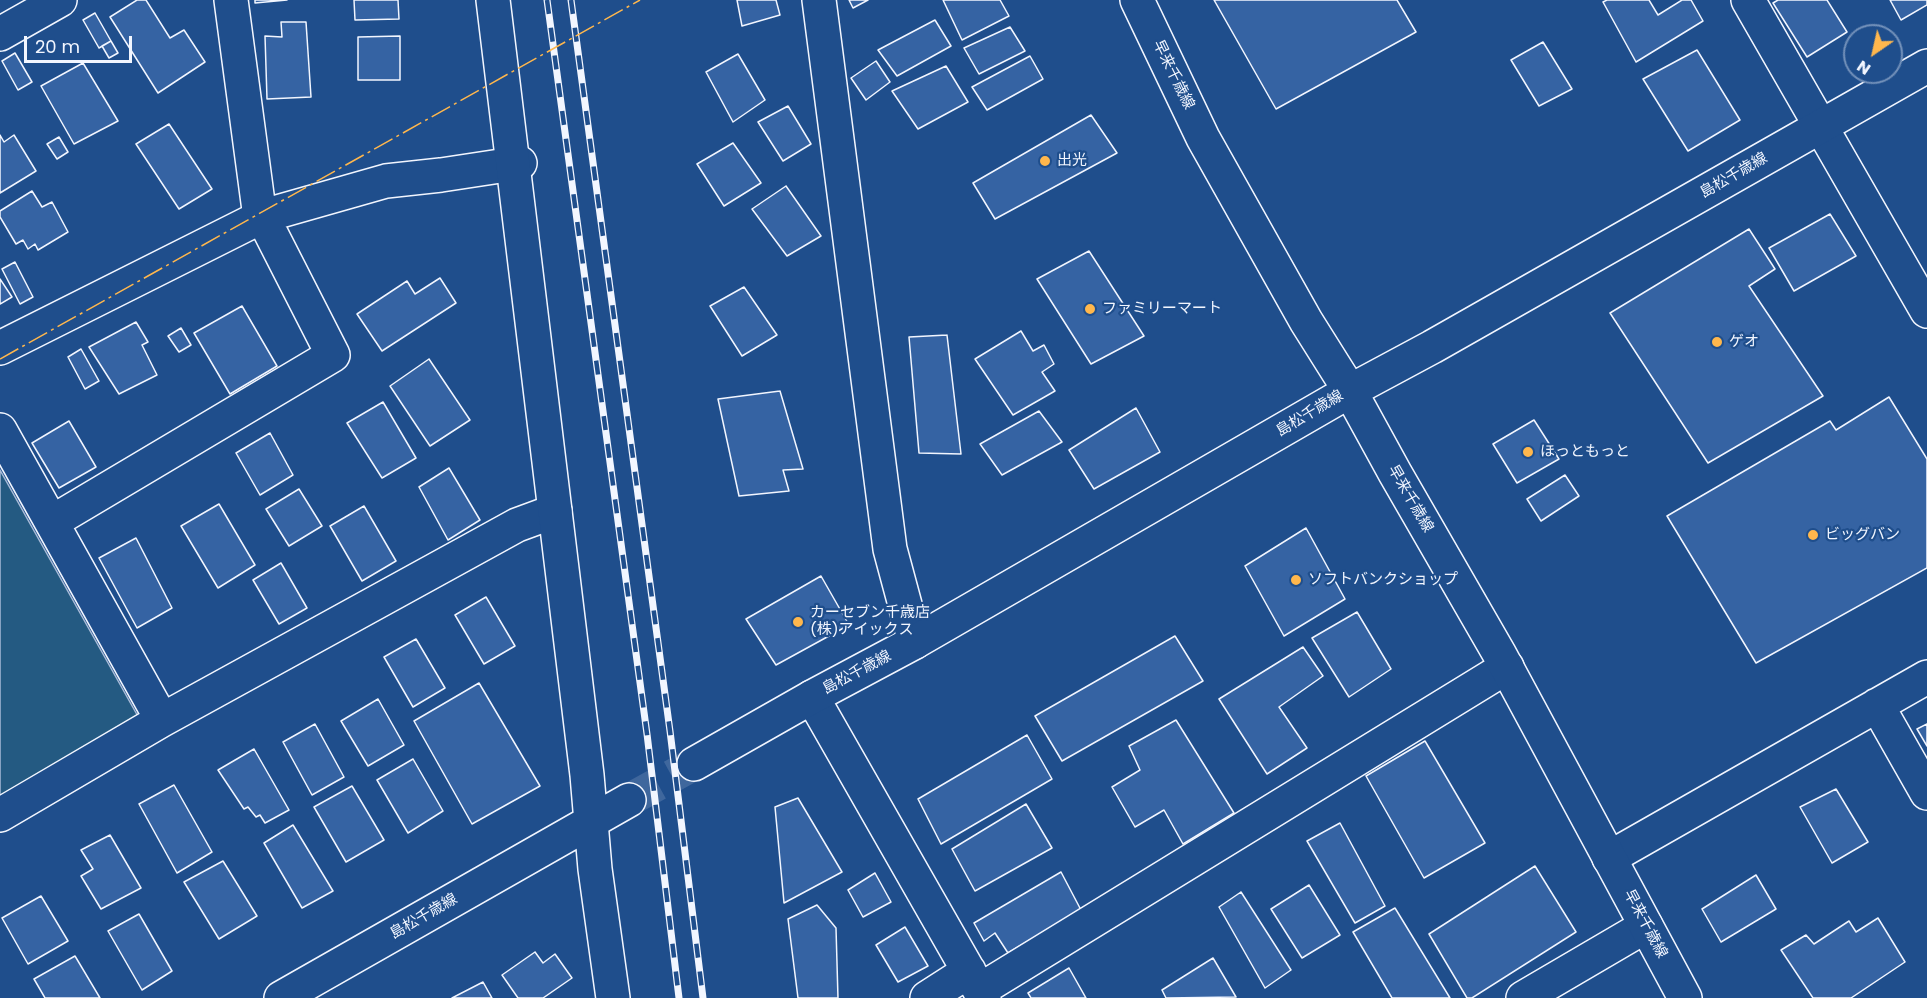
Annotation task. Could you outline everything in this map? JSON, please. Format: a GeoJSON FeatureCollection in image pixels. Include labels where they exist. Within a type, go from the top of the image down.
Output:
{"type":"FeatureCollection","features":[{"type":"Feature","properties":{"kind":"street"},"geometry":{"type":"LineString","coordinates":[[0,34],[60,0]]}},
{"type":"Feature","properties":{"kind":"street"},"geometry":{"type":"LineString","coordinates":[[52,522],[333,355],[259,210],[231,0]]}},
{"type":"Feature","properties":{"kind":"street"},"geometry":{"type":"LineString","coordinates":[[493,0],[517,164],[595,869],[613,998]]}},
{"type":"Feature","properties":{"kind":"street"},"geometry":{"type":"LineString","coordinates":[[819,0],[890,549],[915,642]]}},
{"type":"Feature","properties":{"kind":"street","name":"早来千歳線"},"geometry":{"type":"LineString","coordinates":[[1137,0],[1203,138],[1306,321],[1350,391],[1507,667],[1685,998]]}},
{"type":"Feature","properties":{"kind":"street"},"geometry":{"type":"LineString","coordinates":[[1748,0],[1927,311]]}},
{"type":"Feature","properties":{"kind":"street","name":"島松千歳線"},"geometry":{"type":"LineString","coordinates":[[694,764],[915,642],[1350,391],[1432,347],[1927,66]]}},
{"type":"Feature","properties":{"kind":"street"},"geometry":{"type":"LineString","coordinates":[[0,348],[263,216],[386,181],[517,164]]}},
{"type":"Feature","properties":{"kind":"street"},"geometry":{"type":"LineString","coordinates":[[0,430],[162,720]]}},
{"type":"Feature","properties":{"kind":"street"},"geometry":{"type":"LineString","coordinates":[[0,815],[162,720],[517,525],[555,511]]}},
{"type":"Feature","properties":{"kind":"street"},"geometry":{"type":"LineString","coordinates":[[927,998],[978,986],[1507,667]]}},
{"type":"Feature","properties":{"kind":"street"},"geometry":{"type":"LineString","coordinates":[[1610,858],[1927,677]]}},
{"type":"Feature","properties":{"kind":"street"},"geometry":{"type":"LineString","coordinates":[[812,697],[978,986]]}},
{"type":"Feature","properties":{"kind":"street"},"geometry":{"type":"LineString","coordinates":[[1877,705],[1927,794]]}},
{"type":"Feature","properties":{"kind":"street","name":"島松千歳線"},"geometry":{"type":"LineString","coordinates":[[281,998],[629,800]]}},
{"type":"Feature","properties":{"kind":"street"},"geometry":{"type":"LineString","coordinates":[[1523,998],[1646,926]]}},
{"type":"Feature","properties":{"kind":"shaded area"},"geometry":{"type":"Polygon","coordinates":[[[0,470],[140,720],[0,804],[0,470]]]}},
{"type":"Feature","properties":{"kind":"building"},"geometry":{"type":"Polygon","coordinates":[[[137,0],[146,0],[170,38],[184,30],[205,62],[158,93],[110,17],[137,0]]]}},
{"type":"Feature","properties":{"kind":"building"},"geometry":{"type":"Polygon","coordinates":[[[255,0],[287,0],[255,3],[255,0]]]}},
{"type":"Feature","properties":{"kind":"building"},"geometry":{"type":"Polygon","coordinates":[[[354,0],[398,0],[399,19],[355,20],[354,0]]]}},
{"type":"Feature","properties":{"kind":"building"},"geometry":{"type":"Polygon","coordinates":[[[737,0],[776,0],[780,15],[742,26],[737,0]]]}},
{"type":"Feature","properties":{"kind":"building"},"geometry":{"type":"Polygon","coordinates":[[[849,0],[868,0],[853,8],[849,0]]]}},
{"type":"Feature","properties":{"kind":"building"},"geometry":{"type":"Polygon","coordinates":[[[943,0],[1000,0],[1009,16],[962,40],[943,0]]]}},
{"type":"Feature","properties":{"kind":"building"},"geometry":{"type":"Polygon","coordinates":[[[1214,0],[1397,0],[1416,32],[1276,109],[1214,0]]]}},
{"type":"Feature","properties":{"kind":"building"},"geometry":{"type":"Polygon","coordinates":[[[1607,0],[1649,0],[1658,15],[1682,0],[1691,0],[1703,21],[1636,62],[1603,2],[1607,0]]]}},
{"type":"Feature","properties":{"kind":"building"},"geometry":{"type":"Polygon","coordinates":[[[1778,0],[1827,0],[1843,26],[1843,34],[1807,57],[1773,3],[1778,0]]]}},
{"type":"Feature","properties":{"kind":"building"},"geometry":{"type":"Polygon","coordinates":[[[1890,0],[1927,0],[1927,5],[1901,20],[1890,0]]]}},
{"type":"Feature","properties":{"kind":"building"},"geometry":{"type":"Polygon","coordinates":[[[95,13],[111,41],[99,48],[83,20],[95,13]]]}},
{"type":"Feature","properties":{"kind":"building"},"geometry":{"type":"Polygon","coordinates":[[[935,20],[951,46],[897,76],[878,50],[935,20]]]}},
{"type":"Feature","properties":{"kind":"building"},"geometry":{"type":"Polygon","coordinates":[[[281,22],[306,22],[311,97],[267,99],[265,36],[282,37],[281,22]]]}},
{"type":"Feature","properties":{"kind":"building"},"geometry":{"type":"Polygon","coordinates":[[[1010,27],[1025,51],[979,74],[964,48],[1010,27]]]}},
{"type":"Feature","properties":{"kind":"building"},"geometry":{"type":"Polygon","coordinates":[[[400,36],[400,80],[358,80],[358,37],[400,36]]]}},
{"type":"Feature","properties":{"kind":"building"},"geometry":{"type":"Polygon","coordinates":[[[111,41],[118,53],[109,58],[102,46],[111,41]]]}},
{"type":"Feature","properties":{"kind":"building"},"geometry":{"type":"Polygon","coordinates":[[[1543,42],[1572,89],[1539,106],[1511,60],[1543,42]]]}},
{"type":"Feature","properties":{"kind":"building"},"geometry":{"type":"Polygon","coordinates":[[[1697,50],[1740,120],[1688,151],[1643,79],[1697,50]]]}},
{"type":"Feature","properties":{"kind":"building"},"geometry":{"type":"Polygon","coordinates":[[[15,53],[32,82],[18,90],[2,61],[15,53]]]}},
{"type":"Feature","properties":{"kind":"building"},"geometry":{"type":"Polygon","coordinates":[[[738,54],[765,100],[733,122],[706,72],[738,54]]]}},
{"type":"Feature","properties":{"kind":"building"},"geometry":{"type":"Polygon","coordinates":[[[1030,56],[1043,79],[987,110],[972,87],[1030,56]]]}},
{"type":"Feature","properties":{"kind":"building"},"geometry":{"type":"Polygon","coordinates":[[[876,61],[890,82],[866,100],[851,78],[876,61]]]}},
{"type":"Feature","properties":{"kind":"building"},"geometry":{"type":"Polygon","coordinates":[[[83,63],[118,121],[74,144],[41,86],[83,63]]]}},
{"type":"Feature","properties":{"kind":"building"},"geometry":{"type":"Polygon","coordinates":[[[946,66],[968,102],[918,129],[892,91],[946,66]]]}},
{"type":"Feature","properties":{"kind":"building"},"geometry":{"type":"Polygon","coordinates":[[[788,106],[811,144],[783,161],[758,122],[788,106]]]}},
{"type":"Feature","properties":{"kind":"building"},"geometry":{"type":"Polygon","coordinates":[[[1091,115],[1117,153],[995,219],[973,183],[1091,115]]]}},
{"type":"Feature","properties":{"kind":"building"},"geometry":{"type":"Polygon","coordinates":[[[169,124],[212,189],[179,209],[136,144],[169,124]]]}},
{"type":"Feature","properties":{"kind":"building"},"geometry":{"type":"Polygon","coordinates":[[[0,135],[4,142],[14,135],[36,171],[0,193],[0,135]]]}},
{"type":"Feature","properties":{"kind":"building"},"geometry":{"type":"Polygon","coordinates":[[[59,137],[68,152],[57,159],[47,144],[59,137]]]}},
{"type":"Feature","properties":{"kind":"building"},"geometry":{"type":"Polygon","coordinates":[[[733,143],[761,183],[724,206],[697,164],[733,143]]]}},
{"type":"Feature","properties":{"kind":"building"},"geometry":{"type":"Polygon","coordinates":[[[786,186],[821,236],[787,256],[752,209],[786,186]]]}},
{"type":"Feature","properties":{"kind":"building"},"geometry":{"type":"Polygon","coordinates":[[[32,191],[42,207],[52,202],[68,232],[38,250],[35,244],[28,249],[23,240],[16,244],[0,217],[0,211],[32,191]]]}},
{"type":"Feature","properties":{"kind":"building"},"geometry":{"type":"Polygon","coordinates":[[[1830,214],[1856,256],[1794,291],[1769,248],[1830,214]]]}},
{"type":"Feature","properties":{"kind":"building"},"geometry":{"type":"Polygon","coordinates":[[[1749,229],[1775,269],[1749,286],[1823,396],[1708,463],[1610,313],[1749,229]]]}},
{"type":"Feature","properties":{"kind":"building"},"geometry":{"type":"Polygon","coordinates":[[[1089,251],[1144,336],[1091,364],[1037,279],[1089,251]]]}},
{"type":"Feature","properties":{"kind":"building"},"geometry":{"type":"Polygon","coordinates":[[[15,262],[33,297],[20,304],[2,269],[15,262]]]}},
{"type":"Feature","properties":{"kind":"building"},"geometry":{"type":"Polygon","coordinates":[[[440,278],[456,303],[382,351],[357,314],[407,281],[415,294],[440,278]]]}},
{"type":"Feature","properties":{"kind":"building"},"geometry":{"type":"Polygon","coordinates":[[[0,279],[12,297],[0,304],[0,279]]]}},
{"type":"Feature","properties":{"kind":"building"},"geometry":{"type":"Polygon","coordinates":[[[744,287],[777,335],[742,356],[710,306],[744,287]]]}},
{"type":"Feature","properties":{"kind":"building"},"geometry":{"type":"Polygon","coordinates":[[[242,306],[277,366],[230,394],[194,333],[242,306]]]}},
{"type":"Feature","properties":{"kind":"building"},"geometry":{"type":"Polygon","coordinates":[[[136,322],[148,342],[142,345],[157,375],[119,394],[89,347],[136,322]]]}},
{"type":"Feature","properties":{"kind":"building"},"geometry":{"type":"Polygon","coordinates":[[[181,328],[191,345],[179,352],[168,336],[181,328]]]}},
{"type":"Feature","properties":{"kind":"building"},"geometry":{"type":"Polygon","coordinates":[[[1021,331],[1033,351],[1044,345],[1054,364],[1042,372],[1055,391],[1013,415],[975,359],[1021,331]]]}},
{"type":"Feature","properties":{"kind":"building"},"geometry":{"type":"Polygon","coordinates":[[[947,335],[961,454],[919,453],[909,337],[947,335]]]}},
{"type":"Feature","properties":{"kind":"building"},"geometry":{"type":"Polygon","coordinates":[[[81,349],[99,381],[85,389],[68,357],[81,349]]]}},
{"type":"Feature","properties":{"kind":"building"},"geometry":{"type":"Polygon","coordinates":[[[429,359],[470,420],[430,446],[390,386],[429,359]]]}},
{"type":"Feature","properties":{"kind":"building"},"geometry":{"type":"Polygon","coordinates":[[[780,391],[803,469],[783,470],[789,491],[739,496],[718,399],[780,391]]]}},
{"type":"Feature","properties":{"kind":"building"},"geometry":{"type":"Polygon","coordinates":[[[1889,397],[1927,459],[1927,568],[1756,663],[1667,516],[1830,421],[1836,430],[1889,397]]]}},
{"type":"Feature","properties":{"kind":"building"},"geometry":{"type":"Polygon","coordinates":[[[383,402],[416,458],[382,478],[347,423],[383,402]]]}},
{"type":"Feature","properties":{"kind":"building"},"geometry":{"type":"Polygon","coordinates":[[[1136,408],[1160,452],[1094,489],[1069,450],[1136,408]]]}},
{"type":"Feature","properties":{"kind":"building"},"geometry":{"type":"Polygon","coordinates":[[[1039,411],[1062,442],[1002,475],[980,444],[1039,411]]]}},
{"type":"Feature","properties":{"kind":"building"},"geometry":{"type":"Polygon","coordinates":[[[1534,420],[1559,459],[1517,483],[1493,444],[1534,420]]]}},
{"type":"Feature","properties":{"kind":"building"},"geometry":{"type":"Polygon","coordinates":[[[69,421],[96,467],[59,488],[32,443],[69,421]]]}},
{"type":"Feature","properties":{"kind":"building"},"geometry":{"type":"Polygon","coordinates":[[[270,433],[293,475],[260,495],[236,453],[270,433]]]}},
{"type":"Feature","properties":{"kind":"building"},"geometry":{"type":"Polygon","coordinates":[[[449,468],[480,520],[448,540],[419,487],[449,468]]]}},
{"type":"Feature","properties":{"kind":"building"},"geometry":{"type":"Polygon","coordinates":[[[1565,475],[1579,496],[1541,521],[1527,499],[1565,475]]]}},
{"type":"Feature","properties":{"kind":"building"},"geometry":{"type":"Polygon","coordinates":[[[299,489],[322,526],[289,546],[266,509],[299,489]]]}},
{"type":"Feature","properties":{"kind":"building"},"geometry":{"type":"Polygon","coordinates":[[[219,504],[255,565],[218,588],[181,526],[219,504]]]}},
{"type":"Feature","properties":{"kind":"building"},"geometry":{"type":"Polygon","coordinates":[[[364,506],[396,561],[362,581],[330,526],[364,506]]]}},
{"type":"Feature","properties":{"kind":"building"},"geometry":{"type":"Polygon","coordinates":[[[1306,528],[1345,599],[1284,636],[1245,566],[1306,528]]]}},
{"type":"Feature","properties":{"kind":"building"},"geometry":{"type":"Polygon","coordinates":[[[136,538],[172,608],[137,628],[99,558],[136,538]]]}},
{"type":"Feature","properties":{"kind":"building"},"geometry":{"type":"Polygon","coordinates":[[[281,563],[307,608],[279,624],[253,580],[281,563]]]}},
{"type":"Feature","properties":{"kind":"building","name":"カーセブン千歳店 (株)アイックス"},"geometry":{"type":"Polygon","coordinates":[[[821,576],[849,625],[776,665],[746,619],[821,576]]]}},
{"type":"Feature","properties":{"kind":"building"},"geometry":{"type":"Polygon","coordinates":[[[486,597],[515,646],[484,664],[455,615],[486,597]]]}},
{"type":"Feature","properties":{"kind":"building"},"geometry":{"type":"Polygon","coordinates":[[[1357,612],[1391,669],[1349,697],[1312,638],[1357,612]]]}},
{"type":"Feature","properties":{"kind":"building"},"geometry":{"type":"Polygon","coordinates":[[[1175,636],[1203,681],[1062,761],[1035,716],[1175,636]]]}},
{"type":"Feature","properties":{"kind":"building"},"geometry":{"type":"Polygon","coordinates":[[[416,639],[445,688],[413,707],[384,657],[416,639]]]}},
{"type":"Feature","properties":{"kind":"building"},"geometry":{"type":"Polygon","coordinates":[[[1303,647],[1323,676],[1279,707],[1307,748],[1267,774],[1219,699],[1303,647]]]}},
{"type":"Feature","properties":{"kind":"building"},"geometry":{"type":"Polygon","coordinates":[[[479,683],[540,786],[472,824],[414,721],[479,683]]]}},
{"type":"Feature","properties":{"kind":"building"},"geometry":{"type":"Polygon","coordinates":[[[378,699],[404,745],[368,766],[341,721],[378,699]]]}},
{"type":"Feature","properties":{"kind":"building"},"geometry":{"type":"Polygon","coordinates":[[[1176,720],[1234,813],[1183,844],[1164,810],[1135,827],[1112,787],[1140,770],[1129,746],[1176,720]]]}},
{"type":"Feature","properties":{"kind":"building"},"geometry":{"type":"Polygon","coordinates":[[[315,724],[344,777],[312,795],[283,742],[315,724]]]}},
{"type":"Feature","properties":{"kind":"building"},"geometry":{"type":"Polygon","coordinates":[[[1927,724],[1927,746],[1917,729],[1927,724]]]}},
{"type":"Feature","properties":{"kind":"building"},"geometry":{"type":"Polygon","coordinates":[[[1027,735],[1052,779],[941,844],[918,799],[1027,735]]]}},
{"type":"Feature","properties":{"kind":"building"},"geometry":{"type":"Polygon","coordinates":[[[1425,741],[1485,843],[1424,878],[1366,776],[1425,741]]]}},
{"type":"Feature","properties":{"kind":"building"},"geometry":{"type":"Polygon","coordinates":[[[254,749],[289,810],[265,823],[260,815],[256,817],[248,807],[244,809],[218,770],[254,749]]]}},
{"type":"Feature","properties":{"kind":"building"},"geometry":{"type":"Polygon","coordinates":[[[413,759],[443,811],[408,833],[377,780],[413,759]]]}},
{"type":"Feature","properties":{"kind":"building"},"geometry":{"type":"Polygon","coordinates":[[[174,785],[212,852],[177,873],[139,804],[174,785]]]}},
{"type":"Feature","properties":{"kind":"building"},"geometry":{"type":"Polygon","coordinates":[[[352,786],[384,840],[346,862],[314,807],[352,786]]]}},
{"type":"Feature","properties":{"kind":"building"},"geometry":{"type":"Polygon","coordinates":[[[1836,789],[1868,842],[1832,863],[1800,807],[1836,789]]]}},
{"type":"Feature","properties":{"kind":"building"},"geometry":{"type":"Polygon","coordinates":[[[798,798],[842,872],[784,903],[775,807],[798,798]]]}},
{"type":"Feature","properties":{"kind":"building"},"geometry":{"type":"Polygon","coordinates":[[[1026,804],[1052,848],[975,891],[952,849],[1026,804]]]}},
{"type":"Feature","properties":{"kind":"building"},"geometry":{"type":"Polygon","coordinates":[[[1340,823],[1385,906],[1355,923],[1307,841],[1340,823]]]}},
{"type":"Feature","properties":{"kind":"building"},"geometry":{"type":"Polygon","coordinates":[[[293,825],[333,891],[302,908],[264,843],[293,825]]]}},
{"type":"Feature","properties":{"kind":"building"},"geometry":{"type":"Polygon","coordinates":[[[110,835],[141,888],[101,909],[81,876],[93,869],[81,850],[110,835]]]}},
{"type":"Feature","properties":{"kind":"building"},"geometry":{"type":"Polygon","coordinates":[[[223,861],[257,916],[219,939],[184,882],[223,861]]]}},
{"type":"Feature","properties":{"kind":"building"},"geometry":{"type":"Polygon","coordinates":[[[1535,866],[1576,932],[1472,998],[1467,998],[1429,934],[1535,866]]]}},
{"type":"Feature","properties":{"kind":"building"},"geometry":{"type":"Polygon","coordinates":[[[1061,872],[1081,910],[1008,953],[995,933],[984,941],[974,923],[1061,872]]]}},
{"type":"Feature","properties":{"kind":"building"},"geometry":{"type":"Polygon","coordinates":[[[875,873],[891,902],[863,917],[848,890],[875,873]]]}},
{"type":"Feature","properties":{"kind":"building"},"geometry":{"type":"Polygon","coordinates":[[[1756,875],[1776,909],[1721,942],[1702,909],[1756,875]]]}},
{"type":"Feature","properties":{"kind":"building"},"geometry":{"type":"Polygon","coordinates":[[[1309,885],[1340,935],[1302,958],[1271,909],[1309,885]]]}},
{"type":"Feature","properties":{"kind":"building"},"geometry":{"type":"Polygon","coordinates":[[[1241,892],[1291,970],[1265,988],[1219,907],[1241,892]]]}},
{"type":"Feature","properties":{"kind":"building"},"geometry":{"type":"Polygon","coordinates":[[[41,896],[68,941],[28,964],[2,918],[41,896]]]}},
{"type":"Feature","properties":{"kind":"building"},"geometry":{"type":"Polygon","coordinates":[[[817,905],[836,928],[838,998],[798,998],[788,919],[817,905]]]}},
{"type":"Feature","properties":{"kind":"building"},"geometry":{"type":"Polygon","coordinates":[[[1395,908],[1450,998],[1392,998],[1353,932],[1395,908]]]}},
{"type":"Feature","properties":{"kind":"building"},"geometry":{"type":"Polygon","coordinates":[[[139,914],[172,971],[142,990],[108,931],[139,914]]]}},
{"type":"Feature","properties":{"kind":"building"},"geometry":{"type":"Polygon","coordinates":[[[1878,918],[1905,962],[1851,998],[1813,998],[1781,950],[1806,935],[1814,944],[1849,921],[1856,932],[1878,918]]]}},
{"type":"Feature","properties":{"kind":"building"},"geometry":{"type":"Polygon","coordinates":[[[905,927],[928,966],[898,982],[876,945],[905,927]]]}},
{"type":"Feature","properties":{"kind":"building"},"geometry":{"type":"Polygon","coordinates":[[[535,952],[543,963],[555,954],[572,978],[543,998],[518,998],[502,975],[535,952]]]}},
{"type":"Feature","properties":{"kind":"building"},"geometry":{"type":"Polygon","coordinates":[[[75,956],[100,998],[45,998],[34,979],[75,956]]]}},
{"type":"Feature","properties":{"kind":"building"},"geometry":{"type":"Polygon","coordinates":[[[1213,958],[1236,997],[1166,998],[1162,990],[1213,958]]]}},
{"type":"Feature","properties":{"kind":"building"},"geometry":{"type":"Polygon","coordinates":[[[1069,968],[1086,998],[1031,998],[1028,993],[1069,968]]]}},
{"type":"Feature","properties":{"kind":"building"},"geometry":{"type":"Polygon","coordinates":[[[483,982],[492,998],[452,998],[483,982]]]}},
{"type":"Feature","properties":{"kind":"tunnel"},"geometry":{"type":"LineString","coordinates":[[629,800],[694,764]]}},
{"type":"Feature","properties":{"kind":"railway"},"geometry":{"type":"LineString","coordinates":[[547,0],[647,734],[679,998]]}},
{"type":"Feature","properties":{"kind":"railway"},"geometry":{"type":"LineString","coordinates":[[571,0],[670,731],[703,998]]}},
{"type":"Feature","properties":{"kind":"power"},"geometry":{"type":"LineString","coordinates":[[0,359],[640,0]]}},
{"type":"Feature","properties":{"kind":"place","name":"出光"},"geometry":{"type":"Point","coordinates":[1045,161]}},
{"type":"Feature","properties":{"kind":"place","name":"ファミリーマート"},"geometry":{"type":"Point","coordinates":[1090,309]}},
{"type":"Feature","properties":{"kind":"place","name":"ゲオ"},"geometry":{"type":"Point","coordinates":[1717,342]}},
{"type":"Feature","properties":{"kind":"place","name":"ほっともっと"},"geometry":{"type":"Point","coordinates":[1528,452]}},
{"type":"Feature","properties":{"kind":"place","name":"ビッグバン"},"geometry":{"type":"Point","coordinates":[1813,535]}},
{"type":"Feature","properties":{"kind":"place","name":"ソフトバンクショップ"},"geometry":{"type":"Point","coordinates":[1296,580]}},
{"type":"Feature","properties":{"kind":"place","name":"カーセブン千歳店 (株)アイックス"},"geometry":{"type":"Point","coordinates":[798,622]}}]}
